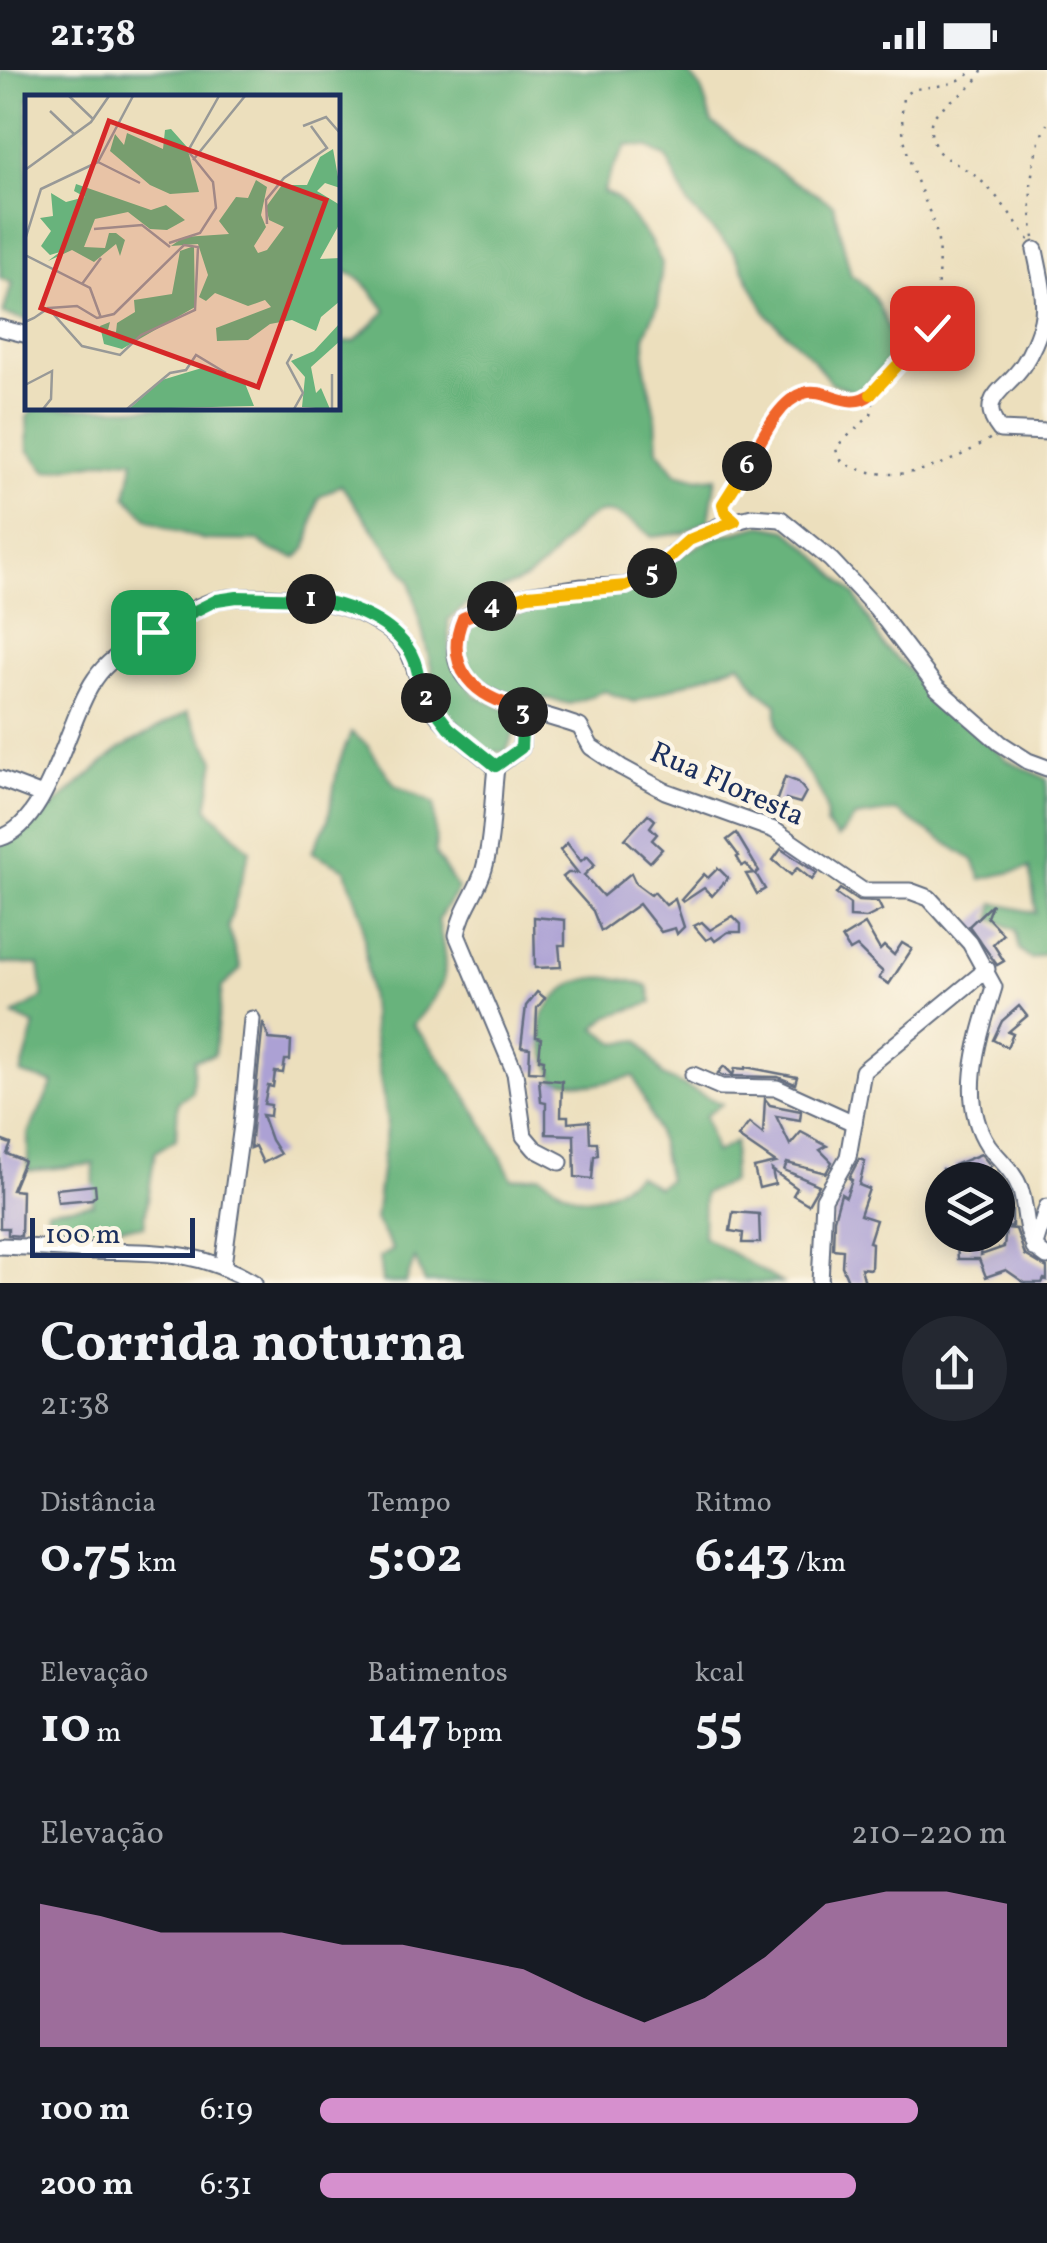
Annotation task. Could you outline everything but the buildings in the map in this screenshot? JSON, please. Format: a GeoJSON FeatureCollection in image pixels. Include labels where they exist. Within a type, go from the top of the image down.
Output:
{"type":"FeatureCollection","features":[{"type":"Feature","properties":{"kind":"street"},"geometry":{"type":"LineString","coordinates":[[1035,250],[1044,318],[1025,362],[993,396],[992,420],[1000,430],[1047,432]]}},
{"type":"Feature","properties":{"kind":"street"},"geometry":{"type":"LineString","coordinates":[[0,328],[25,334]]}},
{"type":"Feature","properties":{"kind":"street","name":"Rua Floresta"},"geometry":{"type":"LineString","coordinates":[[987,970],[970,943],[929,898],[910,891],[862,891],[774,830],[666,791],[620,767],[591,746],[580,727],[499,703],[479,692],[460,667],[454,639],[463,618],[484,608],[528,595],[626,586],[649,576],[689,540],[735,521],[781,518],[830,560],[876,608],[937,688],[1000,743],[1047,768]]}},
{"type":"Feature","properties":{"kind":"street"},"geometry":{"type":"LineString","coordinates":[[0,838],[23,825],[42,796],[82,698],[113,659],[198,608],[237,597],[335,603],[358,611],[391,632],[408,648],[430,705],[449,728],[496,766]]}},
{"type":"Feature","properties":{"kind":"street"},"geometry":{"type":"LineString","coordinates":[[523,708],[521,748],[496,766],[488,852],[482,874],[460,918],[457,935],[514,1073],[524,1136],[535,1150],[560,1162]]}},
{"type":"Feature","properties":{"kind":"street"},"geometry":{"type":"LineString","coordinates":[[0,779],[42,796]]}},
{"type":"Feature","properties":{"kind":"street"},"geometry":{"type":"LineString","coordinates":[[820,1283],[824,1200],[848,1157],[863,1070],[987,970],[994,988],[977,1045],[972,1107],[989,1146],[1017,1181],[1040,1252]]}},
{"type":"Feature","properties":{"kind":"street"},"geometry":{"type":"LineString","coordinates":[[223,1265],[252,1018]]}},
{"type":"Feature","properties":{"kind":"street"},"geometry":{"type":"LineString","coordinates":[[692,1075],[721,1086],[777,1088],[854,1123]]}},
{"type":"Feature","properties":{"kind":"street"},"geometry":{"type":"LineString","coordinates":[[1040,1252],[1047,1207]]}},
{"type":"Feature","properties":{"kind":"street"},"geometry":{"type":"LineString","coordinates":[[0,1246],[158,1250],[223,1265],[254,1283]]}},
{"type":"Feature","properties":{"kind":"path"},"geometry":{"type":"LineString","coordinates":[[735,521],[723,504],[787,404],[810,391],[853,402],[866,399],[932,328],[937,232],[914,178],[901,130],[902,97],[910,90],[951,86],[974,70]]}},
{"type":"Feature","properties":{"kind":"path"},"geometry":{"type":"LineString","coordinates":[[982,70],[970,89],[934,117],[930,128],[934,142],[937,150],[973,174],[993,194],[1035,250]]}},
{"type":"Feature","properties":{"kind":"path"},"geometry":{"type":"LineString","coordinates":[[1035,250],[1030,213],[1036,153],[1047,124]]}},
{"type":"Feature","properties":{"kind":"path"},"geometry":{"type":"LineString","coordinates":[[875,391],[870,415],[836,447],[843,463],[858,470],[896,474],[928,469],[955,460],[1000,430]]}},
{"type":"Feature","properties":{"kind":"green space"},"geometry":{"type":"Polygon","coordinates":[[[0,70],[686,70],[701,88],[712,123],[790,179],[833,204],[851,275],[875,299],[895,353],[865,385],[853,392],[830,382],[812,358],[767,315],[734,252],[689,206],[667,158],[647,147],[627,145],[603,192],[617,198],[662,263],[658,305],[645,334],[645,368],[656,418],[658,450],[676,473],[698,479],[716,477],[709,520],[684,533],[652,537],[629,520],[611,513],[596,514],[583,522],[530,576],[476,599],[448,620],[450,659],[475,695],[513,713],[517,726],[506,752],[488,752],[440,704],[410,580],[341,485],[318,498],[307,548],[296,558],[271,550],[259,541],[205,540],[149,520],[126,496],[134,460],[115,459],[47,471],[28,450],[27,417],[33,410],[340,410],[340,343],[355,341],[386,311],[360,280],[340,270],[340,95],[25,95],[25,320],[3,314],[12,283],[0,278],[0,70]]]}},
{"type":"Feature","properties":{"kind":"green space"},"geometry":{"type":"Polygon","coordinates":[[[762,525],[787,530],[810,549],[855,595],[884,647],[1007,760],[1047,779],[1047,953],[1031,959],[1019,949],[1016,930],[992,919],[994,903],[1036,913],[1030,868],[981,879],[973,860],[896,811],[855,817],[838,838],[826,825],[823,798],[817,786],[784,740],[777,722],[777,704],[758,690],[740,663],[634,702],[604,691],[570,704],[549,699],[516,699],[488,689],[468,663],[462,639],[470,623],[485,614],[514,617],[565,594],[602,596],[642,589],[673,559],[715,537],[762,525]]]}},
{"type":"Feature","properties":{"kind":"green space"},"geometry":{"type":"Polygon","coordinates":[[[187,712],[215,760],[207,808],[250,850],[228,927],[241,969],[222,987],[214,1055],[194,1060],[192,1092],[178,1102],[176,1139],[155,1152],[144,1226],[52,1228],[47,1210],[93,1204],[94,1164],[28,1171],[28,1134],[53,1083],[21,1074],[35,1025],[13,1015],[43,997],[39,965],[0,963],[0,845],[41,817],[118,750],[187,712]]]}},
{"type":"Feature","properties":{"kind":"green space"},"geometry":{"type":"Polygon","coordinates":[[[351,732],[367,745],[395,785],[434,804],[436,855],[458,889],[438,919],[445,966],[441,986],[413,1025],[468,1098],[512,1179],[540,1175],[567,1193],[588,1198],[610,1192],[637,1175],[657,1187],[668,1180],[657,1131],[634,1076],[593,1085],[555,1080],[542,1035],[545,1011],[563,990],[574,984],[586,979],[611,978],[648,986],[652,1003],[609,1016],[595,1028],[616,1043],[639,1040],[663,1076],[722,1104],[705,1116],[715,1153],[735,1142],[731,1182],[704,1193],[703,1236],[782,1283],[425,1283],[415,1258],[406,1283],[382,1283],[379,1258],[393,1250],[375,1220],[387,1122],[373,1034],[362,917],[345,869],[312,852],[328,820],[338,766],[351,732]]]}},
{"type":"Feature","properties":{"kind":"route"},"geometry":{"type":"LineString","coordinates":[[153,632],[217,600],[237,597],[302,598],[358,611],[408,648],[430,705],[449,728],[496,766],[521,748],[523,708],[499,703],[479,692],[460,667],[454,639],[463,618],[528,595],[626,586],[649,576],[689,540],[735,521],[723,504],[787,404],[810,391],[853,402],[866,399],[932,328]]}}]}
